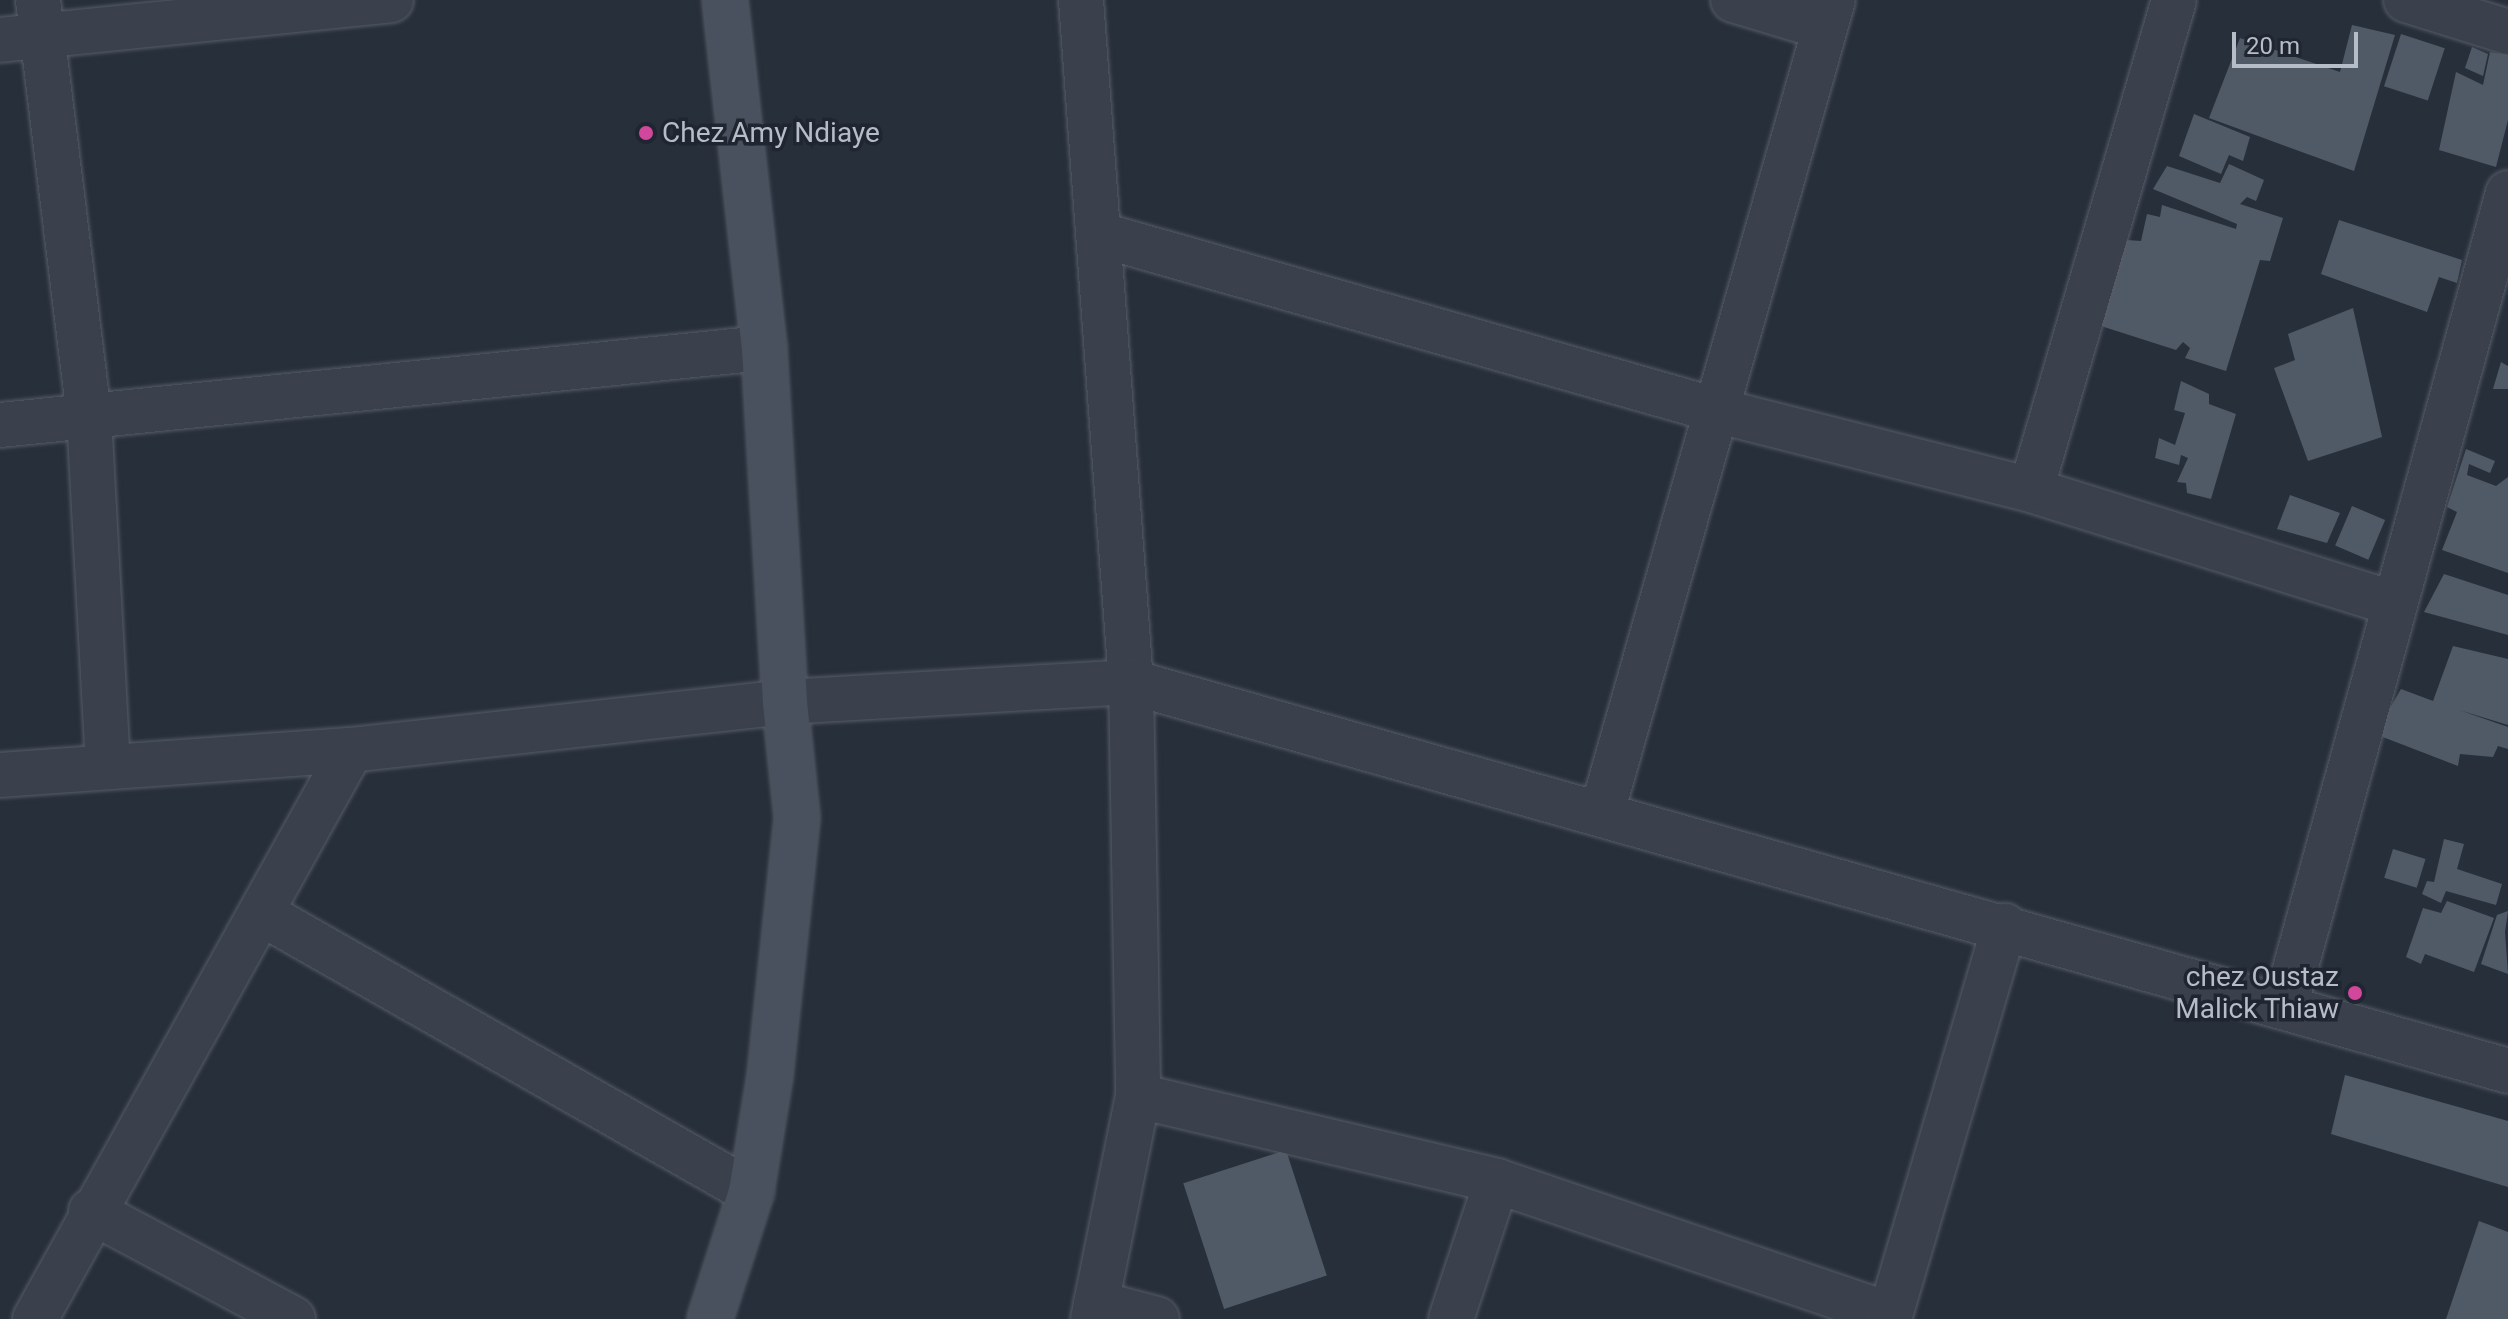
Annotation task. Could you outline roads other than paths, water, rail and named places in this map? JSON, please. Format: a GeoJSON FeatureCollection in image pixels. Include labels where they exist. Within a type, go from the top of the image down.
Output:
{"type":"FeatureCollection","features":[{"type":"Feature","properties":{"kind":"main road"},"geometry":{"type":"LineString","coordinates":[[710,1319],[751,1192],[770,1076],[797,817],[785,702],[764,348],[725,0]]}},
{"type":"Feature","properties":{"kind":"street"},"geometry":{"type":"LineString","coordinates":[[108,764],[89,416],[27,26],[391,0]]}},
{"type":"Feature","properties":{"kind":"street"},"geometry":{"type":"LineString","coordinates":[[1081,0],[1131,682],[1138,1096],[1094,1311],[1157,1319]]}},
{"type":"Feature","properties":{"kind":"street"},"geometry":{"type":"LineString","coordinates":[[1602,812],[1719,411],[1828,14],[1733,0]]}},
{"type":"Feature","properties":{"kind":"street"},"geometry":{"type":"LineString","coordinates":[[2031,490],[2174,0]]}},
{"type":"Feature","properties":{"kind":"street"},"geometry":{"type":"LineString","coordinates":[[2406,0],[2508,32]]}},
{"type":"Feature","properties":{"kind":"street"},"geometry":{"type":"LineString","coordinates":[[2285,1006],[2508,193]]}},
{"type":"Feature","properties":{"kind":"street"},"geometry":{"type":"LineString","coordinates":[[1098,234],[1719,411],[2031,490],[2395,604]]}},
{"type":"Feature","properties":{"kind":"street"},"geometry":{"type":"LineString","coordinates":[[0,425],[764,348]]}},
{"type":"Feature","properties":{"kind":"street"},"geometry":{"type":"LineString","coordinates":[[0,775],[108,764],[351,750],[785,702],[1131,682],[1602,812],[2508,1071]]}},
{"type":"Feature","properties":{"kind":"street"},"geometry":{"type":"LineString","coordinates":[[35,1319],[91,1211],[263,914],[351,750]]}},
{"type":"Feature","properties":{"kind":"street"},"geometry":{"type":"LineString","coordinates":[[263,914],[751,1192]]}},
{"type":"Feature","properties":{"kind":"street"},"geometry":{"type":"LineString","coordinates":[[1138,1096],[1497,1181],[1890,1317],[2005,926]]}},
{"type":"Feature","properties":{"kind":"street"},"geometry":{"type":"LineString","coordinates":[[1451,1319],[1497,1181]]}},
{"type":"Feature","properties":{"kind":"street"},"geometry":{"type":"LineString","coordinates":[[91,1211],[293,1319]]}},
{"type":"Feature","properties":{"kind":"place","name":"Chez Amy Ndiaye"},"geometry":{"type":"Point","coordinates":[646,133]}},
{"type":"Feature","properties":{"kind":"place","name":"chez Oustaz Malick Thiaw"},"geometry":{"type":"Point","coordinates":[2355,993]}}]}
